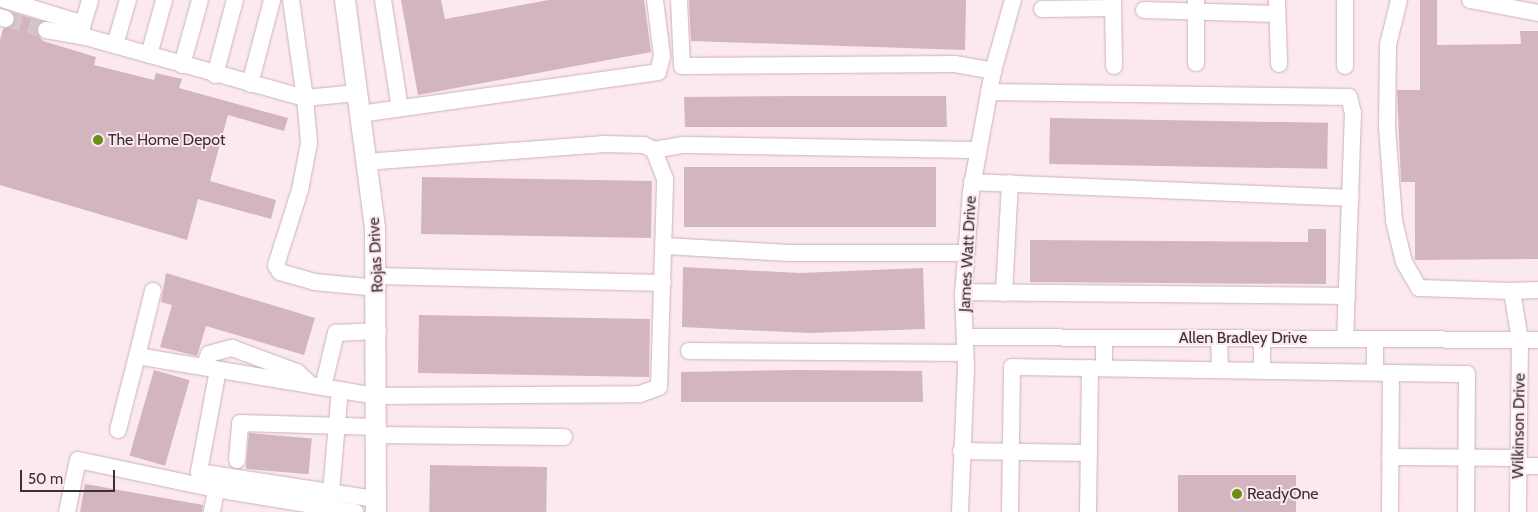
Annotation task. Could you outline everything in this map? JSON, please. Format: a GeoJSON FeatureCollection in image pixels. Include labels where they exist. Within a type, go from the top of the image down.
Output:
{"type":"FeatureCollection","features":[{"type":"Feature","properties":{"kind":"main road","name":"Rojas Drive"},"geometry":{"type":"LineString","coordinates":[[345,0],[367,162],[378,282],[376,506]]}},
{"type":"Feature","properties":{"kind":"street"},"geometry":{"type":"LineString","coordinates":[[84,34],[90,0]]}},
{"type":"Feature","properties":{"kind":"street"},"geometry":{"type":"LineString","coordinates":[[115,45],[128,0]]}},
{"type":"Feature","properties":{"kind":"street"},"geometry":{"type":"LineString","coordinates":[[149,55],[164,0]]}},
{"type":"Feature","properties":{"kind":"street"},"geometry":{"type":"LineString","coordinates":[[182,65],[200,0]]}},
{"type":"Feature","properties":{"kind":"street"},"geometry":{"type":"LineString","coordinates":[[215,75],[235,0]]}},
{"type":"Feature","properties":{"kind":"street"},"geometry":{"type":"LineString","coordinates":[[250,84],[272,0]]}},
{"type":"Feature","properties":{"kind":"street"},"geometry":{"type":"LineString","coordinates":[[291,0],[306,98],[309,143],[300,190],[276,265],[280,272],[314,282],[663,283]]}},
{"type":"Feature","properties":{"kind":"street"},"geometry":{"type":"LineString","coordinates":[[383,0],[400,108]]}},
{"type":"Feature","properties":{"kind":"street"},"geometry":{"type":"LineString","coordinates":[[360,114],[658,72],[662,56],[655,0]]}},
{"type":"Feature","properties":{"kind":"street"},"geometry":{"type":"LineString","coordinates":[[679,0],[682,66],[955,64],[993,71]]}},
{"type":"Feature","properties":{"kind":"street","name":"James Watt Drive"},"geometry":{"type":"LineString","coordinates":[[960,512],[965,345],[963,292],[972,182],[993,71],[1014,0]]}},
{"type":"Feature","properties":{"kind":"street"},"geometry":{"type":"LineString","coordinates":[[1344,0],[1345,66]]}},
{"type":"Feature","properties":{"kind":"street"},"geometry":{"type":"LineString","coordinates":[[1399,0],[1388,45],[1387,127],[1394,221],[1404,262],[1419,288],[1512,292],[1538,290]]}},
{"type":"Feature","properties":{"kind":"street"},"geometry":{"type":"LineString","coordinates":[[1470,0],[1538,13]]}},
{"type":"Feature","properties":{"kind":"street"},"geometry":{"type":"LineString","coordinates":[[15,2],[54,7],[74,21],[84,34]]}},
{"type":"Feature","properties":{"kind":"street"},"geometry":{"type":"LineString","coordinates":[[1042,10],[1113,4],[1114,66]]}},
{"type":"Feature","properties":{"kind":"street"},"geometry":{"type":"LineString","coordinates":[[1144,10],[1196,6],[1277,4],[1279,64]]}},
{"type":"Feature","properties":{"kind":"street"},"geometry":{"type":"LineString","coordinates":[[1196,6],[1196,63]]}},
{"type":"Feature","properties":{"kind":"street"},"geometry":{"type":"LineString","coordinates":[[46,30],[84,34],[215,75],[306,98],[357,93]]}},
{"type":"Feature","properties":{"kind":"street"},"geometry":{"type":"LineString","coordinates":[[989,92],[1349,97],[1351,198],[1346,339]]}},
{"type":"Feature","properties":{"kind":"street"},"geometry":{"type":"LineString","coordinates":[[367,162],[604,144],[644,145],[654,150],[682,145],[977,150]]}},
{"type":"Feature","properties":{"kind":"street"},"geometry":{"type":"LineString","coordinates":[[137,356],[377,396],[652,392],[661,380],[665,179],[654,150]]}},
{"type":"Feature","properties":{"kind":"street"},"geometry":{"type":"LineString","coordinates":[[972,182],[1351,198]]}},
{"type":"Feature","properties":{"kind":"street"},"geometry":{"type":"LineString","coordinates":[[1004,293],[1010,183]]}},
{"type":"Feature","properties":{"kind":"street"},"geometry":{"type":"LineString","coordinates":[[664,246],[790,253],[965,253]]}},
{"type":"Feature","properties":{"kind":"street"},"geometry":{"type":"LineString","coordinates":[[118,430],[153,291]]}},
{"type":"Feature","properties":{"kind":"street"},"geometry":{"type":"LineString","coordinates":[[963,292],[1347,296]]}},
{"type":"Feature","properties":{"kind":"street","name":"Wilkinson Drive"},"geometry":{"type":"LineString","coordinates":[[1512,292],[1520,340],[1518,512]]}},
{"type":"Feature","properties":{"kind":"street"},"geometry":{"type":"LineString","coordinates":[[317,386],[336,333],[378,332]]}},
{"type":"Feature","properties":{"kind":"street"},"geometry":{"type":"LineString","coordinates":[[1088,512],[1089,453],[1097,368],[1104,338]]}},
{"type":"Feature","properties":{"kind":"street","name":"Allen Bradley Drive"},"geometry":{"type":"LineString","coordinates":[[689,351],[965,345],[1104,338],[1538,340]]}},
{"type":"Feature","properties":{"kind":"street"},"geometry":{"type":"LineString","coordinates":[[1219,338],[1220,370]]}},
{"type":"Feature","properties":{"kind":"street"},"geometry":{"type":"LineString","coordinates":[[1262,338],[1262,371]]}},
{"type":"Feature","properties":{"kind":"street"},"geometry":{"type":"LineString","coordinates":[[1375,339],[1383,372],[1390,457],[1390,512]]}},
{"type":"Feature","properties":{"kind":"street"},"geometry":{"type":"LineString","coordinates":[[317,386],[297,372],[232,348],[210,354],[211,368],[200,472],[331,492],[376,506]]}},
{"type":"Feature","properties":{"kind":"street"},"geometry":{"type":"LineString","coordinates":[[1010,512],[1012,367],[1468,374],[1466,512]]}},
{"type":"Feature","properties":{"kind":"street"},"geometry":{"type":"LineString","coordinates":[[331,492],[340,390]]}},
{"type":"Feature","properties":{"kind":"street"},"geometry":{"type":"LineString","coordinates":[[237,460],[240,422],[337,426],[377,431],[564,437]]}},
{"type":"Feature","properties":{"kind":"street"},"geometry":{"type":"LineString","coordinates":[[961,451],[1089,453]]}},
{"type":"Feature","properties":{"kind":"street"},"geometry":{"type":"LineString","coordinates":[[1390,457],[1467,458],[1519,462],[1538,466]]}},
{"type":"Feature","properties":{"kind":"street"},"geometry":{"type":"LineString","coordinates":[[68,512],[78,460],[216,489],[355,512]]}},
{"type":"Feature","properties":{"kind":"street"},"geometry":{"type":"LineString","coordinates":[[212,512],[216,489]]}},
{"type":"Feature","properties":{"kind":"building"},"geometry":{"type":"Polygon","coordinates":[[[401,0],[441,0],[445,19],[549,0],[644,0],[651,52],[418,95],[401,0]]]}},
{"type":"Feature","properties":{"kind":"building"},"geometry":{"type":"Polygon","coordinates":[[[689,0],[966,0],[965,50],[691,41],[689,0]]]}},
{"type":"Feature","properties":{"kind":"building"},"geometry":{"type":"Polygon","coordinates":[[[1420,0],[1437,0],[1437,45],[1521,44],[1520,31],[1538,31],[1538,259],[1415,260],[1415,182],[1401,182],[1397,90],[1420,90],[1420,0]]]}},
{"type":"Feature","properties":{"kind":"building","name":"The Home Depot"},"geometry":{"type":"Polygon","coordinates":[[[14,13],[41,21],[36,33],[43,41],[96,57],[94,65],[154,80],[156,73],[182,79],[179,88],[288,118],[284,131],[228,115],[210,181],[276,200],[271,219],[198,199],[187,240],[0,185],[0,40],[3,29],[15,23],[14,13]]]}},
{"type":"Feature","properties":{"kind":"building"},"geometry":{"type":"Polygon","coordinates":[[[946,96],[947,127],[685,127],[684,97],[946,96]]]}},
{"type":"Feature","properties":{"kind":"building"},"geometry":{"type":"Polygon","coordinates":[[[1050,118],[1328,123],[1327,169],[1049,164],[1050,118]]]}},
{"type":"Feature","properties":{"kind":"building"},"geometry":{"type":"Polygon","coordinates":[[[684,167],[936,167],[936,227],[684,227],[684,167]]]}},
{"type":"Feature","properties":{"kind":"building"},"geometry":{"type":"Polygon","coordinates":[[[422,177],[652,181],[651,238],[421,234],[422,177]]]}},
{"type":"Feature","properties":{"kind":"building"},"geometry":{"type":"Polygon","coordinates":[[[1308,229],[1326,229],[1326,284],[1030,282],[1030,240],[1308,242],[1308,229]]]}},
{"type":"Feature","properties":{"kind":"building"},"geometry":{"type":"Polygon","coordinates":[[[683,267],[800,273],[923,268],[925,329],[808,333],[682,327],[683,267]]]}},
{"type":"Feature","properties":{"kind":"building"},"geometry":{"type":"Polygon","coordinates":[[[166,273],[315,318],[304,355],[206,326],[197,356],[160,347],[172,305],[161,302],[166,273]]]}},
{"type":"Feature","properties":{"kind":"building"},"geometry":{"type":"Polygon","coordinates":[[[419,315],[650,319],[649,377],[418,373],[419,315]]]}},
{"type":"Feature","properties":{"kind":"building"},"geometry":{"type":"Polygon","coordinates":[[[154,370],[190,380],[165,466],[129,456],[154,370]]]}},
{"type":"Feature","properties":{"kind":"building"},"geometry":{"type":"Polygon","coordinates":[[[798,370],[922,371],[923,402],[681,402],[681,372],[798,370]]]}},
{"type":"Feature","properties":{"kind":"building"},"geometry":{"type":"Polygon","coordinates":[[[249,433],[312,438],[309,474],[246,469],[249,433]]]}},
{"type":"Feature","properties":{"kind":"building"},"geometry":{"type":"Polygon","coordinates":[[[430,465],[547,467],[546,512],[429,512],[430,465]]]}},
{"type":"Feature","properties":{"kind":"building","name":"ReadyOne"},"geometry":{"type":"Polygon","coordinates":[[[1178,475],[1296,475],[1296,512],[1178,512],[1178,475]]]}},
{"type":"Feature","properties":{"kind":"building"},"geometry":{"type":"Polygon","coordinates":[[[85,484],[203,505],[202,512],[80,512],[85,484]]]}},
{"type":"Feature","properties":{"kind":"tunnel"},"geometry":{"type":"LineString","coordinates":[[6,19],[46,30]]}},
{"type":"Feature","properties":{"kind":"place","name":"The Home Depot"},"geometry":{"type":"Point","coordinates":[98,140]}},
{"type":"Feature","properties":{"kind":"place","name":"ReadyOne"},"geometry":{"type":"Point","coordinates":[1237,494]}}]}
